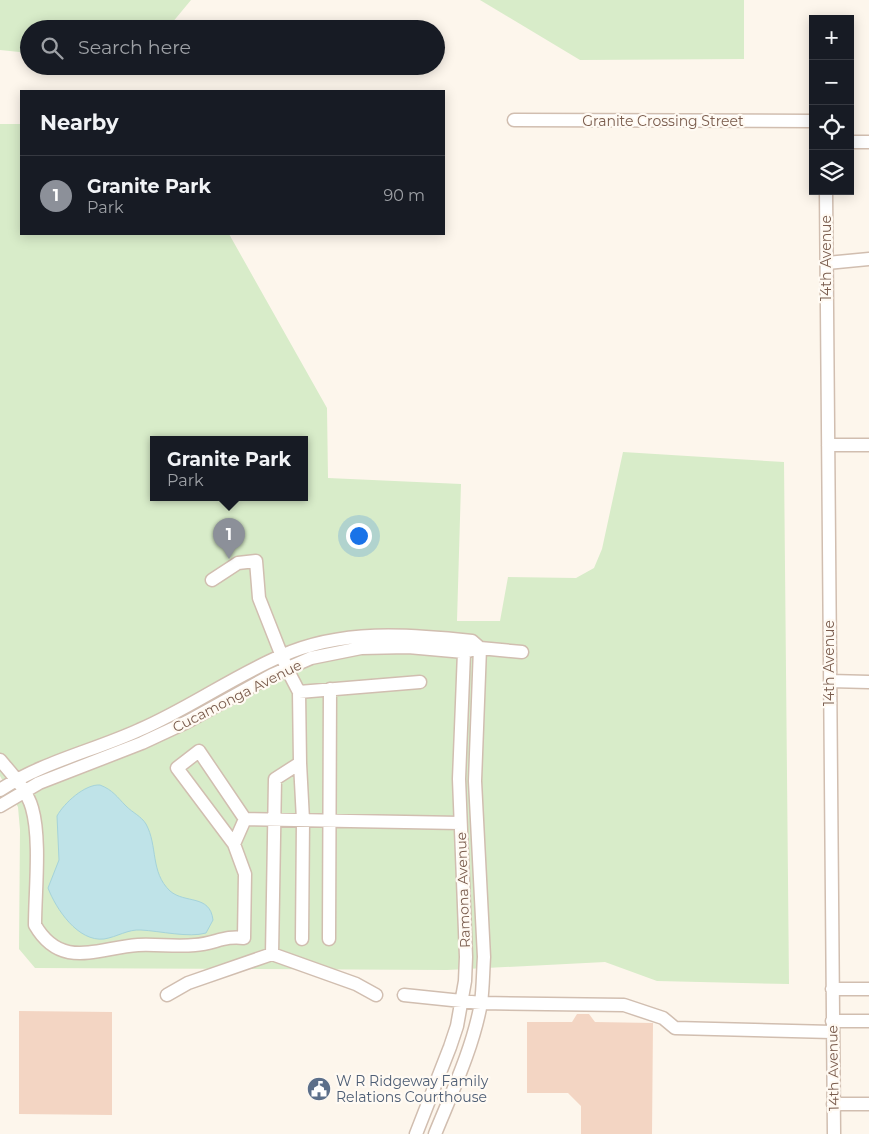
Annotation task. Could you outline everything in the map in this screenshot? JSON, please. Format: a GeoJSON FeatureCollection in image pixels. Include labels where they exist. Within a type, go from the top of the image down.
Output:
{"type":"FeatureCollection","features":[{"type":"Feature","properties":{"kind":"street","name":"Granite Crossing Street"},"geometry":{"type":"LineString","coordinates":[[514,120],[809,122]]}},
{"type":"Feature","properties":{"kind":"street"},"geometry":{"type":"LineString","coordinates":[[854,142],[869,142]]}},
{"type":"Feature","properties":{"kind":"street","name":"14th Avenue"},"geometry":{"type":"LineString","coordinates":[[826,195],[834,1134]]}},
{"type":"Feature","properties":{"kind":"street"},"geometry":{"type":"LineString","coordinates":[[826,263],[869,259]]}},
{"type":"Feature","properties":{"kind":"street"},"geometry":{"type":"LineString","coordinates":[[828,445],[869,445]]}},
{"type":"Feature","properties":{"kind":"street"},"geometry":{"type":"LineString","coordinates":[[212,580],[238,563],[256,561],[259,598],[287,669],[299,692],[302,939]]}},
{"type":"Feature","properties":{"kind":"street","name":"Cucamonga Avenue"},"geometry":{"type":"LineString","coordinates":[[0,806],[19,785],[139,730],[282,655],[334,640],[385,634],[476,645]]}},
{"type":"Feature","properties":{"kind":"street"},"geometry":{"type":"LineString","coordinates":[[476,645],[522,652]]}},
{"type":"Feature","properties":{"kind":"street","name":"Cucamonga Avenue"},"geometry":{"type":"LineString","coordinates":[[0,790],[142,743],[311,658],[361,648],[408,647],[464,652],[476,645]]}},
{"type":"Feature","properties":{"kind":"street","name":"Ramona Avenue"},"geometry":{"type":"LineString","coordinates":[[435,1134],[467,1052],[481,1003],[484,957],[475,781],[476,645]]}},
{"type":"Feature","properties":{"kind":"street","name":"Ramona Avenue"},"geometry":{"type":"LineString","coordinates":[[416,1134],[450,1047],[462,1001],[466,957],[460,823],[459,744],[464,652]]}},
{"type":"Feature","properties":{"kind":"street"},"geometry":{"type":"LineString","coordinates":[[830,681],[869,682]]}},
{"type":"Feature","properties":{"kind":"street"},"geometry":{"type":"LineString","coordinates":[[299,692],[420,682]]}},
{"type":"Feature","properties":{"kind":"street"},"geometry":{"type":"LineString","coordinates":[[329,939],[330,689]]}},
{"type":"Feature","properties":{"kind":"street"},"geometry":{"type":"LineString","coordinates":[[0,760],[19,785],[32,807],[35,828],[35,925],[48,944],[54,948],[66,951],[92,952],[140,945],[197,945],[230,936],[244,938],[245,874],[234,844],[177,768],[199,751],[245,819]]}},
{"type":"Feature","properties":{"kind":"street"},"geometry":{"type":"LineString","coordinates":[[272,954],[275,779],[300,762]]}},
{"type":"Feature","properties":{"kind":"street"},"geometry":{"type":"LineString","coordinates":[[245,819],[460,823]]}},
{"type":"Feature","properties":{"kind":"street"},"geometry":{"type":"LineString","coordinates":[[234,844],[245,819]]}},
{"type":"Feature","properties":{"kind":"street"},"geometry":{"type":"LineString","coordinates":[[167,995],[188,983],[272,954],[356,984],[376,995]]}},
{"type":"Feature","properties":{"kind":"street"},"geometry":{"type":"LineString","coordinates":[[832,989],[869,989]]}},
{"type":"Feature","properties":{"kind":"street"},"geometry":{"type":"LineString","coordinates":[[404,995],[481,1003],[624,1005],[663,1018],[676,1028],[832,1027],[869,1021]]}},
{"type":"Feature","properties":{"kind":"street"},"geometry":{"type":"LineString","coordinates":[[833,1104],[869,1104]]}},
{"type":"Feature","properties":{"kind":"green space"},"geometry":{"type":"Polygon","coordinates":[[[0,0],[191,0],[174,20],[20,20],[20,52],[0,50],[0,0]]]}},
{"type":"Feature","properties":{"kind":"green space"},"geometry":{"type":"Polygon","coordinates":[[[480,0],[744,0],[744,59],[580,60],[480,0]]]}},
{"type":"Feature","properties":{"kind":"green space"},"geometry":{"type":"Polygon","coordinates":[[[0,124],[20,124],[20,235],[230,235],[327,408],[328,478],[461,484],[457,621],[500,621],[508,577],[576,578],[594,568],[602,549],[623,452],[784,462],[789,984],[657,981],[605,962],[447,970],[35,968],[19,949],[20,830],[18,807],[0,776],[0,124]]]}},
{"type":"Feature","properties":{"kind":"water"},"geometry":{"type":"Polygon","coordinates":[[[100,785],[112,791],[146,824],[150,832],[160,876],[170,891],[207,906],[213,920],[206,933],[183,935],[136,930],[104,939],[94,939],[77,930],[62,914],[48,888],[59,860],[57,816],[76,795],[88,788],[100,785]]]}},
{"type":"Feature","properties":{"kind":"building"},"geometry":{"type":"Polygon","coordinates":[[[19,1011],[112,1012],[112,1115],[19,1114],[19,1011]]]}},
{"type":"Feature","properties":{"kind":"building"},"geometry":{"type":"Polygon","coordinates":[[[577,1014],[589,1014],[595,1022],[653,1023],[652,1134],[581,1134],[581,1106],[568,1093],[527,1093],[527,1022],[572,1022],[577,1014]]]}},
{"type":"Feature","properties":{"kind":"place","name":"Granite Park"},"geometry":{"type":"Point","coordinates":[229,559]}},
{"type":"Feature","properties":{"kind":"place","name":"W R Ridgeway Family Relations Courthouse"},"geometry":{"type":"Point","coordinates":[319,1089]}}]}
